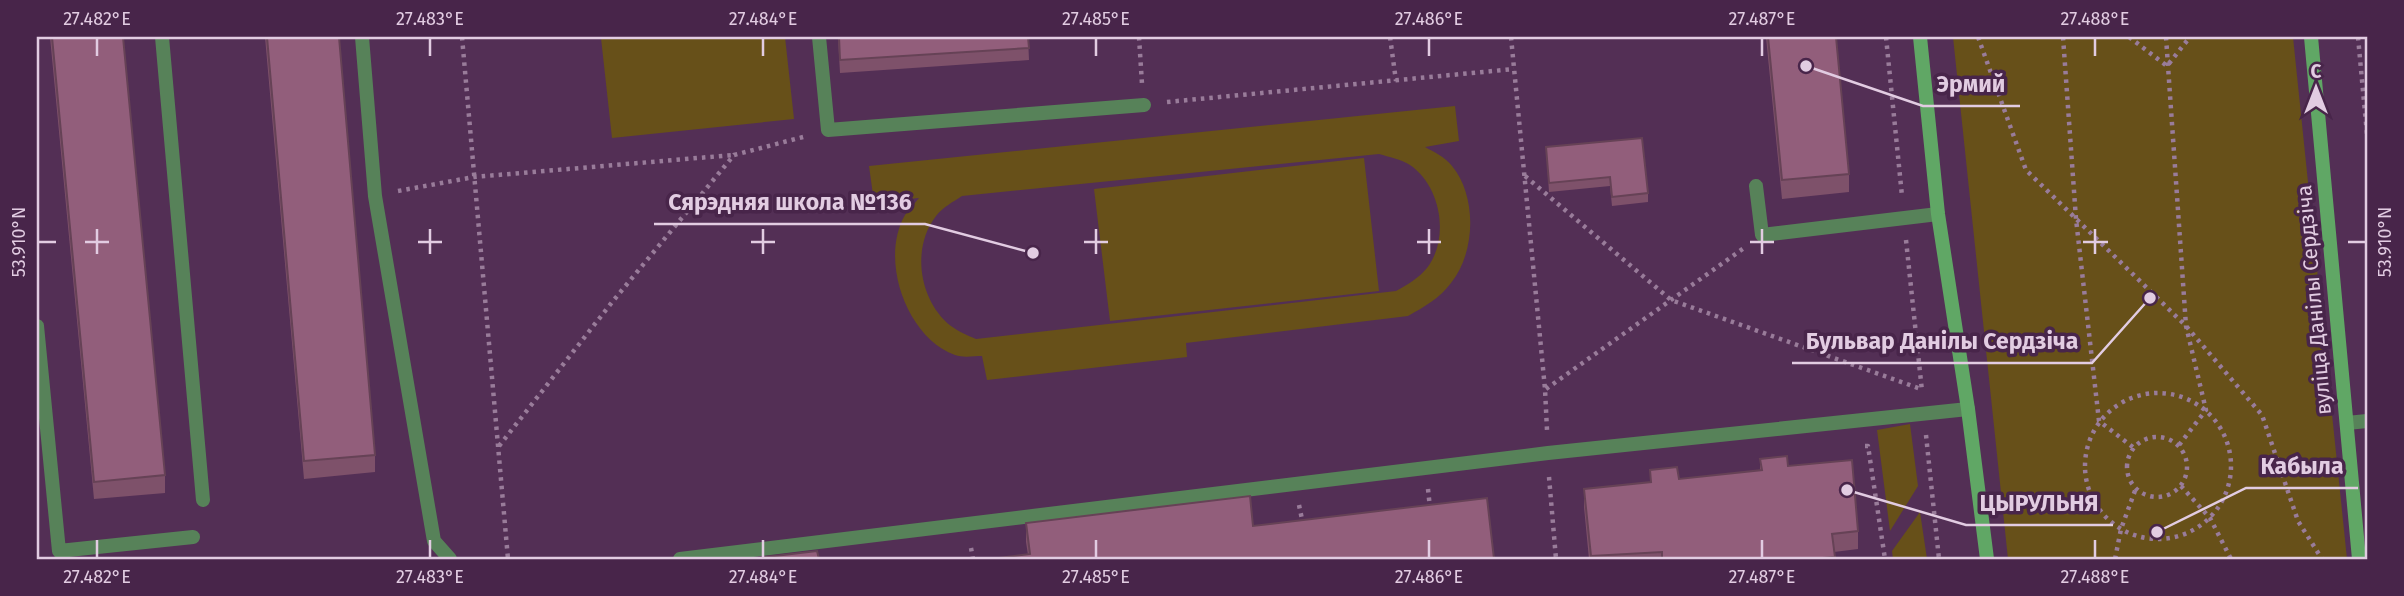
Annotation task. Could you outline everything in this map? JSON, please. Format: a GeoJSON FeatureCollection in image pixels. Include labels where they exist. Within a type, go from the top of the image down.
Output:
{"type":"FeatureCollection","features":[{"type":"Feature","properties":{"kind":"street"},"geometry":{"type":"LineString","coordinates":[[1920,37],[1938,214],[1968,409],[1987,559]]}},
{"type":"Feature","properties":{"kind":"street","name":"вуліца Данілы Сердзіча"},"geometry":{"type":"LineString","coordinates":[[2311,37],[2360,559]]}},
{"type":"Feature","properties":{"kind":"lane"},"geometry":{"type":"LineString","coordinates":[[162,37],[203,500]]}},
{"type":"Feature","properties":{"kind":"lane"},"geometry":{"type":"LineString","coordinates":[[362,37],[374,196],[434,541],[450,559]]}},
{"type":"Feature","properties":{"kind":"lane"},"geometry":{"type":"LineString","coordinates":[[819,37],[828,130],[1144,105]]}},
{"type":"Feature","properties":{"kind":"lane"},"geometry":{"type":"LineString","coordinates":[[1756,186],[1762,235],[1938,214]]}},
{"type":"Feature","properties":{"kind":"lane"},"geometry":{"type":"LineString","coordinates":[[37,326],[59,551],[193,537]]}},
{"type":"Feature","properties":{"kind":"lane"},"geometry":{"type":"LineString","coordinates":[[680,559],[1548,453],[1968,409]]}},
{"type":"Feature","properties":{"kind":"lane"},"geometry":{"type":"LineString","coordinates":[[2347,423],[2367,421]]}},
{"type":"Feature","properties":{"kind":"path"},"geometry":{"type":"LineString","coordinates":[[461,37],[508,559]]}},
{"type":"Feature","properties":{"kind":"path"},"geometry":{"type":"LineString","coordinates":[[1139,37],[1144,105],[1514,69]]}},
{"type":"Feature","properties":{"kind":"path"},"geometry":{"type":"LineString","coordinates":[[1391,37],[1396,81]]}},
{"type":"Feature","properties":{"kind":"path"},"geometry":{"type":"LineString","coordinates":[[1511,37],[1545,389],[1556,559]]}},
{"type":"Feature","properties":{"kind":"path"},"geometry":{"type":"LineString","coordinates":[[1886,37],[1939,559]]}},
{"type":"Feature","properties":{"kind":"path"},"geometry":{"type":"LineString","coordinates":[[1978,37],[2026,170],[2186,326],[2262,415],[2298,521],[2322,559]]}},
{"type":"Feature","properties":{"kind":"path"},"geometry":{"type":"LineString","coordinates":[[2063,37],[2076,219],[2099,421],[2134,447]]}},
{"type":"Feature","properties":{"kind":"path"},"geometry":{"type":"LineString","coordinates":[[2129,37],[2167,66]]}},
{"type":"Feature","properties":{"kind":"path"},"geometry":{"type":"LineString","coordinates":[[2166,37],[2186,326],[2206,410],[2230,447],[2232,473],[2225,497],[2210,518],[2190,532],[2167,539],[2143,538],[2121,529],[2104,516],[2092,499],[2086,480],[2085,459],[2089,439],[2099,421],[2117,405],[2138,394],[2162,392],[2186,397],[2206,410]]}},
{"type":"Feature","properties":{"kind":"path"},"geometry":{"type":"LineString","coordinates":[[2167,66],[2190,37]]}},
{"type":"Feature","properties":{"kind":"path"},"geometry":{"type":"LineString","coordinates":[[2358,37],[2367,134]]}},
{"type":"Feature","properties":{"kind":"path"},"geometry":{"type":"LineString","coordinates":[[374,196],[474,177],[734,155],[828,130]]}},
{"type":"Feature","properties":{"kind":"path"},"geometry":{"type":"LineString","coordinates":[[498,447],[613,301],[734,155]]}},
{"type":"Feature","properties":{"kind":"path"},"geometry":{"type":"LineString","coordinates":[[1524,175],[1671,300],[1922,389]]}},
{"type":"Feature","properties":{"kind":"path"},"geometry":{"type":"LineString","coordinates":[[1545,389],[1762,235]]}},
{"type":"Feature","properties":{"kind":"path"},"geometry":{"type":"LineString","coordinates":[[2179,445],[2206,410]]}},
{"type":"Feature","properties":{"kind":"path"},"geometry":{"type":"LineString","coordinates":[[2155,436],[2164,437],[2179,445],[2187,460],[2185,478],[2173,493],[2164,497],[2144,494],[2136,488],[2127,473],[2129,455],[2134,447],[2155,436]]}},
{"type":"Feature","properties":{"kind":"path"},"geometry":{"type":"LineString","coordinates":[[1855,447],[1868,446],[1885,559]]}},
{"type":"Feature","properties":{"kind":"path"},"geometry":{"type":"LineString","coordinates":[[1427,486],[1431,511]]}},
{"type":"Feature","properties":{"kind":"path"},"geometry":{"type":"LineString","coordinates":[[2180,486],[2210,518],[2231,559]]}},
{"type":"Feature","properties":{"kind":"path"},"geometry":{"type":"LineString","coordinates":[[2115,559],[2121,529],[2136,488]]}},
{"type":"Feature","properties":{"kind":"path"},"geometry":{"type":"LineString","coordinates":[[1298,499],[1304,525]]}},
{"type":"Feature","properties":{"kind":"shaded area"},"geometry":{"type":"Polygon","coordinates":[[[785,37],[794,119],[612,138],[601,38],[785,37]]]}},
{"type":"Feature","properties":{"kind":"shaded area"},"geometry":{"type":"Polygon","coordinates":[[[1953,37],[2293,37],[2347,559],[2008,559],[1953,37]]]}},
{"type":"Feature","properties":{"kind":"shaded area"},"geometry":{"type":"Polygon","coordinates":[[[1455,106],[1459,141],[1425,147],[1446,160],[1460,178],[1469,208],[1469,240],[1459,270],[1447,288],[1426,306],[1408,316],[1186,343],[1187,357],[987,380],[982,356],[958,356],[938,346],[923,332],[911,315],[902,296],[895,253],[898,233],[905,215],[919,198],[874,202],[869,166],[1455,106]],[[1379,154],[962,196],[939,213],[928,229],[921,258],[926,289],[940,315],[954,328],[976,339],[1396,291],[1420,275],[1434,256],[1440,228],[1439,213],[1429,186],[1421,174],[1406,163],[1379,154]]]}},
{"type":"Feature","properties":{"kind":"shaded area"},"geometry":{"type":"Polygon","coordinates":[[[1364,158],[1379,291],[1110,321],[1094,189],[1364,158]]]}},
{"type":"Feature","properties":{"kind":"shaded area"},"geometry":{"type":"Polygon","coordinates":[[[1910,424],[1918,486],[1890,531],[1877,430],[1910,424]]]}},
{"type":"Feature","properties":{"kind":"shaded area"},"geometry":{"type":"Polygon","coordinates":[[[1920,512],[1927,559],[1893,559],[1892,551],[1920,512]]]}},
{"type":"Feature","properties":{"kind":"building"},"geometry":{"type":"Polygon","coordinates":[[[52,37],[123,37],[165,475],[94,482],[52,37]]]}},
{"type":"Feature","properties":{"kind":"building"},"geometry":{"type":"Polygon","coordinates":[[[267,37],[339,37],[375,455],[304,461],[267,37]]]}},
{"type":"Feature","properties":{"kind":"building"},"geometry":{"type":"Polygon","coordinates":[[[839,37],[1028,37],[1029,48],[840,60],[839,37]]]}},
{"type":"Feature","properties":{"kind":"building"},"geometry":{"type":"Polygon","coordinates":[[[1768,37],[1836,37],[1849,174],[1782,180],[1768,37]]]}},
{"type":"Feature","properties":{"kind":"building"},"geometry":{"type":"Polygon","coordinates":[[[1642,138],[1648,193],[1612,197],[1610,177],[1549,183],[1546,147],[1642,138]]]}},
{"type":"Feature","properties":{"kind":"building"},"geometry":{"type":"Polygon","coordinates":[[[1787,456],[1788,466],[1852,460],[1858,531],[1832,534],[1835,557],[1662,559],[1662,552],[1591,556],[1584,489],[1651,482],[1650,470],[1677,467],[1679,479],[1762,470],[1760,459],[1787,456]]]}},
{"type":"Feature","properties":{"kind":"building"},"geometry":{"type":"Polygon","coordinates":[[[1250,496],[1253,526],[1487,498],[1494,559],[991,559],[1030,554],[1026,523],[1250,496]]]}},
{"type":"Feature","properties":{"kind":"building"},"geometry":{"type":"Polygon","coordinates":[[[817,551],[819,559],[749,559],[817,551]]]}},
{"type":"Feature","properties":{"kind":"place","name":"Эрмий"},"geometry":{"type":"Point","coordinates":[1806,66]}},
{"type":"Feature","properties":{"kind":"place","name":"Сярэдняя школа №136"},"geometry":{"type":"Point","coordinates":[1033,253]}},
{"type":"Feature","properties":{"kind":"place","name":"Бульвар Данілы Сердзіча"},"geometry":{"type":"Point","coordinates":[2150,298]}},
{"type":"Feature","properties":{"kind":"place","name":"ЦЫРУЛЬНЯ"},"geometry":{"type":"Point","coordinates":[1847,490]}},
{"type":"Feature","properties":{"kind":"place","name":"Кабыла"},"geometry":{"type":"Point","coordinates":[2157,532]}}]}
